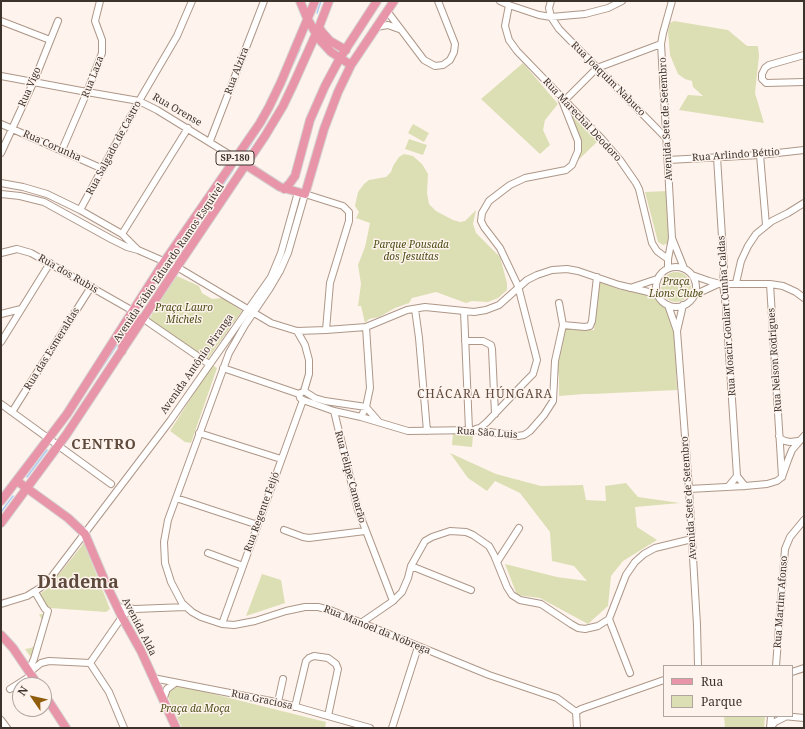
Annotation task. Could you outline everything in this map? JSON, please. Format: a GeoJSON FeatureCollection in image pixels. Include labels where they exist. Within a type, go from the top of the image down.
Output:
{"type":"FeatureCollection","features":[{"type":"Feature","properties":{"kind":"main road"},"geometry":{"type":"LineString","coordinates":[[300,1],[308,18],[319,27],[325,46],[351,65]]}},
{"type":"Feature","properties":{"kind":"main road","name":"Avenida Fábio Eduardo Ramos Esquível"},"geometry":{"type":"LineString","coordinates":[[1,501],[76,400],[164,262],[269,107],[315,1]]}},
{"type":"Feature","properties":{"kind":"main road","name":"Avenida Fábio Eduardo Ramos Esquível"},"geometry":{"type":"LineString","coordinates":[[1,523],[59,446],[246,165],[283,106],[319,27],[329,1]]}},
{"type":"Feature","properties":{"kind":"main road"},"geometry":{"type":"LineString","coordinates":[[284,189],[295,176],[306,135],[317,103],[325,86],[340,58],[377,1]]}},
{"type":"Feature","properties":{"kind":"main road"},"geometry":{"type":"LineString","coordinates":[[382,1],[383,6],[387,11]]}},
{"type":"Feature","properties":{"kind":"main road","name":"Avenida Antônio Piranga"},"geometry":{"type":"LineString","coordinates":[[302,193],[331,108],[351,65],[394,1]]}},
{"type":"Feature","properties":{"kind":"main road"},"geometry":{"type":"LineString","coordinates":[[308,18],[319,27],[330,41],[346,50]]}},
{"type":"Feature","properties":{"kind":"main road","name":"Rua Orense"},"geometry":{"type":"LineString","coordinates":[[235,158],[284,189],[302,193]]}},
{"type":"Feature","properties":{"kind":"main road"},"geometry":{"type":"LineString","coordinates":[[122,351],[123,340],[136,317],[133,311]]}},
{"type":"Feature","properties":{"kind":"main road"},"geometry":{"type":"LineString","coordinates":[[16,481],[68,518],[85,534]]}},
{"type":"Feature","properties":{"kind":"main road","name":"Avenida Alda"},"geometry":{"type":"LineString","coordinates":[[85,534],[117,608],[141,651],[176,728]]}},
{"type":"Feature","properties":{"kind":"main road"},"geometry":{"type":"LineString","coordinates":[[1,635],[13,648],[33,677]]}},
{"type":"Feature","properties":{"kind":"main road"},"geometry":{"type":"LineString","coordinates":[[52,706],[66,728]]}},
{"type":"Feature","properties":{"kind":"street","name":"Rua Laza"},"geometry":{"type":"LineString","coordinates":[[62,150],[87,92],[102,52],[102,40],[95,21],[100,1]]}},
{"type":"Feature","properties":{"kind":"street","name":"Rua Salgado de Castro"},"geometry":{"type":"LineString","coordinates":[[80,210],[139,101],[177,36],[192,1]]}},
{"type":"Feature","properties":{"kind":"street","name":"Rua Alzira"},"geometry":{"type":"LineString","coordinates":[[210,141],[264,1]]}},
{"type":"Feature","properties":{"kind":"street"},"geometry":{"type":"LineString","coordinates":[[387,11],[424,60],[432,66],[443,65],[450,60],[454,52],[455,44],[439,7],[438,1]]}},
{"type":"Feature","properties":{"kind":"street"},"geometry":{"type":"LineString","coordinates":[[500,1],[539,15],[551,17],[585,14],[608,8],[622,1]]}},
{"type":"Feature","properties":{"kind":"street"},"geometry":{"type":"LineString","coordinates":[[551,1],[549,8],[551,17]]}},
{"type":"Feature","properties":{"kind":"street","name":"Avenida Sete de Setembro"},"geometry":{"type":"LineString","coordinates":[[668,268],[672,238],[661,44],[672,1]]}},
{"type":"Feature","properties":{"kind":"street","name":"Rua Marechal Deodoro"},"geometry":{"type":"LineString","coordinates":[[509,5],[505,26],[509,40],[517,51],[611,149],[636,183],[642,197],[652,243],[657,250],[668,259]]}},
{"type":"Feature","properties":{"kind":"street"},"geometry":{"type":"LineString","coordinates":[[539,15],[549,8]]}},
{"type":"Feature","properties":{"kind":"street","name":"Rua Joaquim Nabuco"},"geometry":{"type":"LineString","coordinates":[[551,17],[554,23],[567,38],[667,139]]}},
{"type":"Feature","properties":{"kind":"street"},"geometry":{"type":"LineString","coordinates":[[1,21],[50,40]]}},
{"type":"Feature","properties":{"kind":"street","name":"Rua Vigo"},"geometry":{"type":"LineString","coordinates":[[1,153],[34,82],[58,21]]}},
{"type":"Feature","properties":{"kind":"street"},"geometry":{"type":"LineString","coordinates":[[376,27],[388,25],[401,30]]}},
{"type":"Feature","properties":{"kind":"street"},"geometry":{"type":"LineString","coordinates":[[464,311],[472,430],[480,428],[533,374],[537,360],[518,286],[500,248],[481,221],[482,213],[489,201],[510,185],[525,178],[566,170],[572,165],[578,150],[578,141],[563,100],[598,68],[661,44]]}},
{"type":"Feature","properties":{"kind":"street"},"geometry":{"type":"LineString","coordinates":[[804,55],[769,65],[765,68],[762,74],[762,79],[766,83],[804,82]]}},
{"type":"Feature","properties":{"kind":"street","name":"Rua Orense"},"geometry":{"type":"LineString","coordinates":[[1,76],[139,101],[210,141],[235,158]]}},
{"type":"Feature","properties":{"kind":"street","name":"Rua Corunha"},"geometry":{"type":"LineString","coordinates":[[1,124],[103,169]]}},
{"type":"Feature","properties":{"kind":"street"},"geometry":{"type":"LineString","coordinates":[[122,234],[188,128]]}},
{"type":"Feature","properties":{"kind":"street","name":"Rua Arlindo Béttio"},"geometry":{"type":"LineString","coordinates":[[668,160],[760,155],[804,150]]}},
{"type":"Feature","properties":{"kind":"street"},"geometry":{"type":"LineString","coordinates":[[760,155],[766,225]]}},
{"type":"Feature","properties":{"kind":"street","name":"Rua Moacir Goulart Cunha Caldas"},"geometry":{"type":"LineString","coordinates":[[717,157],[724,269],[721,284],[726,307],[737,476]]}},
{"type":"Feature","properties":{"kind":"street"},"geometry":{"type":"LineString","coordinates":[[1,183],[37,190],[80,210],[122,234],[138,250]]}},
{"type":"Feature","properties":{"kind":"street"},"geometry":{"type":"LineString","coordinates":[[302,193],[338,204],[350,212],[349,221],[330,283],[326,330]]}},
{"type":"Feature","properties":{"kind":"street","name":"Avenida Antônio Piranga"},"geometry":{"type":"LineString","coordinates":[[35,592],[50,579],[85,534],[170,421],[209,364],[276,280],[288,253],[302,193]]}},
{"type":"Feature","properties":{"kind":"street"},"geometry":{"type":"LineString","coordinates":[[1,194],[20,196],[44,202],[108,238],[177,267],[271,323],[296,331],[366,326],[407,310],[425,307],[449,308],[474,312],[486,310],[499,304],[511,295],[518,286],[537,275],[552,270],[567,269],[589,274],[630,288],[657,294]]}},
{"type":"Feature","properties":{"kind":"street"},"geometry":{"type":"LineString","coordinates":[[736,283],[748,246],[756,234],[772,221],[788,213],[804,202]]}},
{"type":"Feature","properties":{"kind":"street"},"geometry":{"type":"LineString","coordinates":[[108,238],[113,230]]}},
{"type":"Feature","properties":{"kind":"street","name":"Avenida Sete de Setembro"},"geometry":{"type":"LineString","coordinates":[[672,238],[684,268]]}},
{"type":"Feature","properties":{"kind":"street","name":"Rua dos Rubis"},"geometry":{"type":"LineString","coordinates":[[1,253],[12,250],[26,250],[133,311]]}},
{"type":"Feature","properties":{"kind":"street"},"geometry":{"type":"LineString","coordinates":[[1,342],[50,263]]}},
{"type":"Feature","properties":{"kind":"street"},"geometry":{"type":"LineString","coordinates":[[692,275],[696,284],[694,295],[688,303],[673,307],[660,299],[657,294],[656,284],[660,274],[668,268],[674,267],[684,268],[692,275],[709,282],[721,284],[770,284],[783,286],[796,292],[804,298]]}},
{"type":"Feature","properties":{"kind":"street"},"geometry":{"type":"LineString","coordinates":[[563,325],[588,327],[591,324],[597,277]]}},
{"type":"Feature","properties":{"kind":"street"},"geometry":{"type":"LineString","coordinates":[[630,288],[658,279]]}},
{"type":"Feature","properties":{"kind":"street"},"geometry":{"type":"LineString","coordinates":[[694,295],[721,284]]}},
{"type":"Feature","properties":{"kind":"street","name":"Rua Nelson Rodrigues"},"geometry":{"type":"LineString","coordinates":[[770,284],[782,477]]}},
{"type":"Feature","properties":{"kind":"street","name":"Rua das Esmeraldas"},"geometry":{"type":"LineString","coordinates":[[12,412],[91,286]]}},
{"type":"Feature","properties":{"kind":"street","name":"Rua São Luis"},"geometry":{"type":"LineString","coordinates":[[334,411],[361,417],[408,431],[472,430],[518,436],[524,435],[536,426],[550,408],[553,401],[554,361],[563,325],[559,303]]}},
{"type":"Feature","properties":{"kind":"street","name":"Avenida Sete de Setembro"},"geometry":{"type":"LineString","coordinates":[[668,305],[677,331],[689,489],[697,664]]}},
{"type":"Feature","properties":{"kind":"street","name":"Avenida Sete de Setembro"},"geometry":{"type":"LineString","coordinates":[[677,331],[683,305]]}},
{"type":"Feature","properties":{"kind":"street"},"geometry":{"type":"LineString","coordinates":[[1,314],[21,309]]}},
{"type":"Feature","properties":{"kind":"street"},"geometry":{"type":"LineString","coordinates":[[415,309],[427,431]]}},
{"type":"Feature","properties":{"kind":"street","name":"Rua Manoel da Nóbrega"},"geometry":{"type":"LineString","coordinates":[[251,311],[223,368],[168,520],[164,542],[165,563],[171,582],[186,607],[201,617],[222,624],[234,625],[305,607],[318,607],[330,610],[488,675],[557,698],[576,712]]}},
{"type":"Feature","properties":{"kind":"street"},"geometry":{"type":"LineString","coordinates":[[144,318],[209,364]]}},
{"type":"Feature","properties":{"kind":"street"},"geometry":{"type":"LineString","coordinates":[[361,417],[366,407],[370,388],[366,326]]}},
{"type":"Feature","properties":{"kind":"street","name":"Rua Regente Feijó"},"geometry":{"type":"LineString","coordinates":[[222,624],[281,460],[309,374],[309,360],[304,345],[296,331]]}},
{"type":"Feature","properties":{"kind":"street"},"geometry":{"type":"LineString","coordinates":[[465,341],[483,341],[491,345],[495,414]]}},
{"type":"Feature","properties":{"kind":"street"},"geometry":{"type":"LineString","coordinates":[[223,368],[302,395],[321,400],[366,407],[379,422]]}},
{"type":"Feature","properties":{"kind":"street"},"geometry":{"type":"LineString","coordinates":[[302,395],[334,411],[337,403]]}},
{"type":"Feature","properties":{"kind":"street"},"geometry":{"type":"LineString","coordinates":[[1,404],[111,484]]}},
{"type":"Feature","properties":{"kind":"street","name":"Rua Felipe Camarão"},"geometry":{"type":"LineString","coordinates":[[334,411],[358,510],[365,531],[394,601]]}},
{"type":"Feature","properties":{"kind":"street"},"geometry":{"type":"LineString","coordinates":[[199,433],[281,460]]}},
{"type":"Feature","properties":{"kind":"street"},"geometry":{"type":"LineString","coordinates":[[779,436],[785,441],[798,442]]}},
{"type":"Feature","properties":{"kind":"street"},"geometry":{"type":"LineString","coordinates":[[689,489],[745,486],[773,482],[782,477],[788,460],[798,442],[804,436]]}},
{"type":"Feature","properties":{"kind":"street"},"geometry":{"type":"LineString","coordinates":[[728,487],[737,476],[745,486]]}},
{"type":"Feature","properties":{"kind":"street"},"geometry":{"type":"LineString","coordinates":[[176,498],[258,525]]}},
{"type":"Feature","properties":{"kind":"street","name":"Rua Martim Afonso"},"geometry":{"type":"LineString","coordinates":[[776,665],[785,549],[790,537],[804,520]]}},
{"type":"Feature","properties":{"kind":"street"},"geometry":{"type":"LineString","coordinates":[[497,562],[520,528]]}},
{"type":"Feature","properties":{"kind":"street"},"geometry":{"type":"LineString","coordinates":[[284,530],[309,538],[365,531]]}},
{"type":"Feature","properties":{"kind":"street"},"geometry":{"type":"LineString","coordinates":[[361,623],[394,601],[402,592],[412,566],[425,541],[450,531],[466,532],[489,546],[512,595],[520,600],[541,604],[578,628],[586,629],[598,626],[609,618],[626,575],[634,562],[655,548],[692,539]]}},
{"type":"Feature","properties":{"kind":"street"},"geometry":{"type":"LineString","coordinates":[[208,553],[243,566]]}},
{"type":"Feature","properties":{"kind":"street"},"geometry":{"type":"LineString","coordinates":[[412,566],[471,590]]}},
{"type":"Feature","properties":{"kind":"street"},"geometry":{"type":"LineString","coordinates":[[1,604],[35,592],[45,609],[48,611],[30,672]]}},
{"type":"Feature","properties":{"kind":"street"},"geometry":{"type":"LineString","coordinates":[[117,608],[134,609],[186,607]]}},
{"type":"Feature","properties":{"kind":"street"},"geometry":{"type":"LineString","coordinates":[[90,663],[122,617],[130,610],[134,609]]}},
{"type":"Feature","properties":{"kind":"street"},"geometry":{"type":"LineString","coordinates":[[609,618],[630,673]]}},
{"type":"Feature","properties":{"kind":"street"},"geometry":{"type":"LineString","coordinates":[[392,728],[418,647]]}},
{"type":"Feature","properties":{"kind":"street"},"geometry":{"type":"LineString","coordinates":[[295,707],[306,661],[314,656],[328,658],[336,664],[338,669],[328,716]]}},
{"type":"Feature","properties":{"kind":"street"},"geometry":{"type":"LineString","coordinates":[[10,689],[41,663],[49,661],[90,663]]}},
{"type":"Feature","properties":{"kind":"street"},"geometry":{"type":"LineString","coordinates":[[90,663],[109,692],[124,728]]}},
{"type":"Feature","properties":{"kind":"street"},"geometry":{"type":"LineString","coordinates":[[793,672],[804,668]]}},
{"type":"Feature","properties":{"kind":"street","name":"Rua Graciosa"},"geometry":{"type":"LineString","coordinates":[[153,678],[278,702],[370,728]]}},
{"type":"Feature","properties":{"kind":"street"},"geometry":{"type":"LineString","coordinates":[[278,702],[283,679]]}},
{"type":"Feature","properties":{"kind":"street"},"geometry":{"type":"LineString","coordinates":[[577,728],[576,712],[581,709],[663,680]]}},
{"type":"Feature","properties":{"kind":"street"},"geometry":{"type":"LineString","coordinates":[[163,700],[167,689],[175,683]]}},
{"type":"Feature","properties":{"kind":"street"},"geometry":{"type":"LineString","coordinates":[[770,728],[771,717]]}},
{"type":"Feature","properties":{"kind":"street"},"geometry":{"type":"LineString","coordinates":[[770,728],[784,717],[804,718]]}},
{"type":"Feature","properties":{"kind":"street"},"geometry":{"type":"LineString","coordinates":[[1,720],[7,728]]}},
{"type":"Feature","properties":{"kind":"green space"},"geometry":{"type":"Polygon","coordinates":[[[674,21],[728,30],[747,46],[758,46],[759,56],[755,93],[764,123],[679,110],[688,95],[703,96],[693,87],[692,81],[685,79],[678,74],[670,55],[668,32],[670,23],[674,21]]]}},
{"type":"Feature","properties":{"kind":"green space"},"geometry":{"type":"Polygon","coordinates":[[[523,63],[558,104],[545,120],[543,130],[550,145],[540,154],[481,99],[523,63]]]}},
{"type":"Feature","properties":{"kind":"green space"},"geometry":{"type":"Polygon","coordinates":[[[563,100],[599,140],[568,170],[581,146],[563,100]]]}},
{"type":"Feature","properties":{"kind":"green space"},"geometry":{"type":"Polygon","coordinates":[[[413,124],[429,133],[424,142],[408,133],[413,124]]]}},
{"type":"Feature","properties":{"kind":"green space"},"geometry":{"type":"Polygon","coordinates":[[[409,139],[427,145],[423,155],[405,149],[409,139]]]}},
{"type":"Feature","properties":{"kind":"green space","name":"Parque Pousada dos Jesuítas"},"geometry":{"type":"Polygon","coordinates":[[[404,154],[413,156],[422,164],[428,174],[427,193],[429,204],[436,211],[460,222],[465,221],[476,210],[473,224],[476,233],[500,257],[507,283],[507,290],[498,298],[488,302],[472,301],[466,303],[436,292],[412,298],[409,303],[395,308],[379,317],[369,319],[365,323],[361,306],[358,306],[361,284],[358,265],[365,247],[370,223],[356,218],[359,212],[355,206],[358,192],[369,180],[386,177],[391,172],[399,157],[404,154]]]}},
{"type":"Feature","properties":{"kind":"green space"},"geometry":{"type":"Polygon","coordinates":[[[667,191],[670,229],[669,243],[663,245],[658,242],[645,192],[667,191]]]}},
{"type":"Feature","properties":{"kind":"green space","name":"Praça Lions Clube"},"geometry":{"type":"Polygon","coordinates":[[[676,272],[687,276],[691,287],[687,298],[676,302],[665,298],[661,287],[665,276],[676,272]]]}},
{"type":"Feature","properties":{"kind":"green space","name":"Praça Lauro Michels"},"geometry":{"type":"Polygon","coordinates":[[[177,276],[199,286],[202,293],[212,299],[222,298],[242,311],[207,360],[148,322],[158,303],[177,276]]]}},
{"type":"Feature","properties":{"kind":"green space"},"geometry":{"type":"Polygon","coordinates":[[[599,281],[618,289],[656,296],[660,303],[666,307],[675,331],[677,390],[559,396],[559,377],[557,367],[566,326],[594,330],[599,281]]]}},
{"type":"Feature","properties":{"kind":"green space"},"geometry":{"type":"Polygon","coordinates":[[[212,365],[217,368],[191,443],[185,442],[170,431],[212,365]]]}},
{"type":"Feature","properties":{"kind":"green space"},"geometry":{"type":"Polygon","coordinates":[[[453,433],[473,435],[472,447],[452,445],[453,433]]]}},
{"type":"Feature","properties":{"kind":"green space"},"geometry":{"type":"Polygon","coordinates":[[[450,453],[496,474],[541,486],[583,485],[586,500],[606,501],[605,486],[626,483],[638,497],[680,503],[635,507],[637,527],[657,540],[623,561],[611,576],[608,606],[588,624],[540,598],[517,595],[505,564],[557,577],[587,581],[574,566],[552,561],[550,532],[520,493],[495,481],[487,491],[468,478],[450,453]]]}},
{"type":"Feature","properties":{"kind":"green space"},"geometry":{"type":"Polygon","coordinates":[[[84,543],[110,609],[106,612],[50,608],[47,606],[40,594],[48,588],[84,543]]]}},
{"type":"Feature","properties":{"kind":"green space"},"geometry":{"type":"Polygon","coordinates":[[[262,574],[281,580],[285,603],[246,616],[262,574]]]}},
{"type":"Feature","properties":{"kind":"green space"},"geometry":{"type":"Polygon","coordinates":[[[39,614],[51,614],[36,660],[32,659],[25,649],[34,646],[42,620],[39,614]]]}},
{"type":"Feature","properties":{"kind":"green space","name":"Praça da Moça"},"geometry":{"type":"Polygon","coordinates":[[[176,687],[189,688],[326,722],[325,728],[182,728],[168,697],[169,692],[176,687]]]}},
{"type":"Feature","properties":{"kind":"green space"},"geometry":{"type":"Polygon","coordinates":[[[724,717],[765,717],[764,728],[725,728],[724,717]]]}},
{"type":"Feature","properties":{"kind":"waterway"},"geometry":{"type":"LineString","coordinates":[[317,13],[321,1]]}},
{"type":"Feature","properties":{"kind":"waterway"},"geometry":{"type":"LineString","coordinates":[[293,64],[300,49]]}},
{"type":"Feature","properties":{"kind":"waterway"},"geometry":{"type":"LineString","coordinates":[[247,150],[265,122]]}},
{"type":"Feature","properties":{"kind":"waterway"},"geometry":{"type":"LineString","coordinates":[[179,249],[233,170]]}},
{"type":"Feature","properties":{"kind":"waterway"},"geometry":{"type":"LineString","coordinates":[[88,388],[117,345]]}},
{"type":"Feature","properties":{"kind":"waterway"},"geometry":{"type":"LineString","coordinates":[[27,477],[47,450]]}},
{"type":"Feature","properties":{"kind":"waterway"},"geometry":{"type":"LineString","coordinates":[[1,512],[13,496]]}},
{"type":"Feature","properties":{"kind":"district","name":"CHÁCARA HÚNGARA"},"geometry":{"type":"Point","coordinates":[485,395]}},
{"type":"Feature","properties":{"kind":"district","name":"CENTRO"},"geometry":{"type":"Point","coordinates":[104,445]}},
{"type":"Feature","properties":{"kind":"district","name":"Diadema"},"geometry":{"type":"Point","coordinates":[78,583]}}]}
